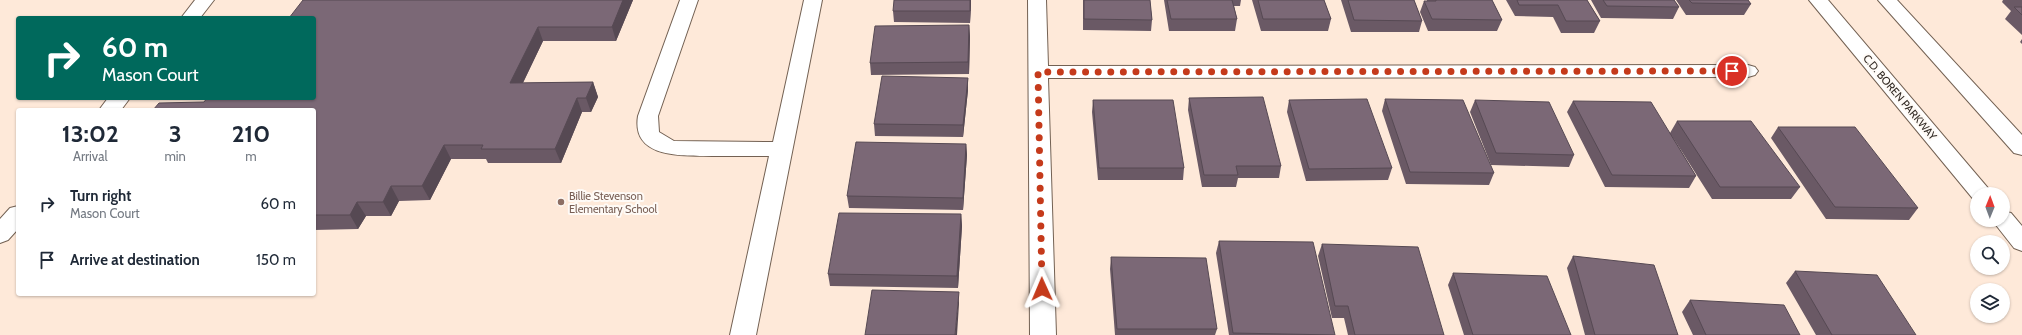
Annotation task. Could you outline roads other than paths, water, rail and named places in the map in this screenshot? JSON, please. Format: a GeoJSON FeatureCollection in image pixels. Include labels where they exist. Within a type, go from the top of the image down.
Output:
{"type":"FeatureCollection","features":[{"type":"Feature","properties":{"kind":"street"},"geometry":{"type":"LineString","coordinates":[[192,16],[205,0]]}},
{"type":"Feature","properties":{"kind":"street"},"geometry":{"type":"LineString","coordinates":[[689,0],[648,116],[646,125],[648,133],[654,140],[663,145],[674,148],[781,149]]}},
{"type":"Feature","properties":{"kind":"street"},"geometry":{"type":"LineString","coordinates":[[743,335],[813,0]]}},
{"type":"Feature","properties":{"kind":"street"},"geometry":{"type":"LineString","coordinates":[[1037,0],[1043,335]]}},
{"type":"Feature","properties":{"kind":"street","name":"C.D. BOREN PARKWAY"},"geometry":{"type":"LineString","coordinates":[[1818,0],[1976,187]]}},
{"type":"Feature","properties":{"kind":"street"},"geometry":{"type":"LineString","coordinates":[[1887,0],[2022,148]]}},
{"type":"Feature","properties":{"kind":"street"},"geometry":{"type":"LineString","coordinates":[[1038,72],[1748,71]]}},
{"type":"Feature","properties":{"kind":"street"},"geometry":{"type":"LineString","coordinates":[[111,108],[118,100]]}},
{"type":"Feature","properties":{"kind":"street"},"geometry":{"type":"LineString","coordinates":[[0,234],[16,216]]}},
{"type":"Feature","properties":{"kind":"street"},"geometry":{"type":"LineString","coordinates":[[2010,227],[2022,242]]}},
{"type":"Feature","properties":{"kind":"place","name":"Billie Stevenson Elementary School"},"geometry":{"type":"Point","coordinates":[561,202]}}]}
